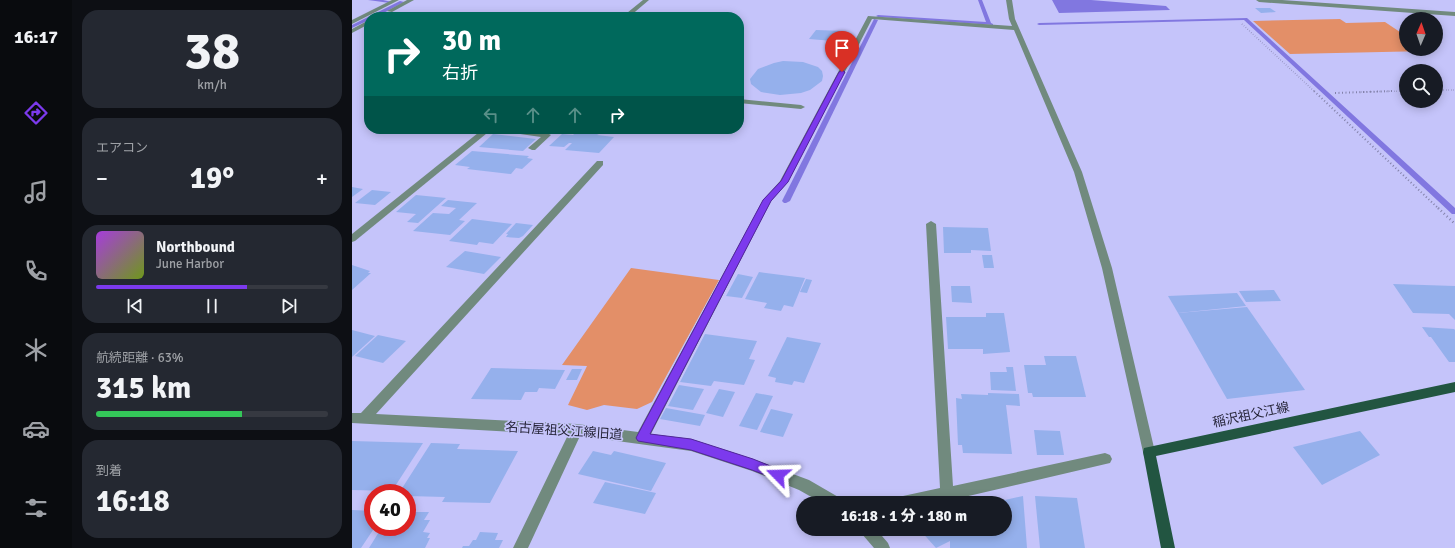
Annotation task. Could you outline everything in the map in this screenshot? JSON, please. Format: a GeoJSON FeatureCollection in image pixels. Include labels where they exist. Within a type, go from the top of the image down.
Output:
{"type":"FeatureCollection","features":[{"type":"Feature","properties":{"kind":"main road","name":"稲沢祖父江線"},"geometry":{"type":"LineString","coordinates":[[1149,452],[1455,387]]}},
{"type":"Feature","properties":{"kind":"main road"},"geometry":{"type":"LineString","coordinates":[[1149,452],[1168,548]]}},
{"type":"Feature","properties":{"kind":"street"},"geometry":{"type":"LineString","coordinates":[[372,12],[396,0]]}},
{"type":"Feature","properties":{"kind":"street"},"geometry":{"type":"LineString","coordinates":[[389,12],[411,0]]}},
{"type":"Feature","properties":{"kind":"street"},"geometry":{"type":"LineString","coordinates":[[631,12],[646,0]]}},
{"type":"Feature","properties":{"kind":"street"},"geometry":{"type":"LineString","coordinates":[[1009,0],[1012,19],[1078,172],[1107,268],[1149,452]]}},
{"type":"Feature","properties":{"kind":"street"},"geometry":{"type":"LineString","coordinates":[[1259,0],[1454,14]]}},
{"type":"Feature","properties":{"kind":"street"},"geometry":{"type":"LineString","coordinates":[[352,22],[364,16]]}},
{"type":"Feature","properties":{"kind":"street"},"geometry":{"type":"LineString","coordinates":[[642,438],[767,200],[784,182],[870,17],[1016,28]]}},
{"type":"Feature","properties":{"kind":"street"},"geometry":{"type":"LineString","coordinates":[[352,30],[364,24]]}},
{"type":"Feature","properties":{"kind":"street"},"geometry":{"type":"LineString","coordinates":[[744,101],[801,107]]}},
{"type":"Feature","properties":{"kind":"street"},"geometry":{"type":"LineString","coordinates":[[352,240],[482,134]]}},
{"type":"Feature","properties":{"kind":"street"},"geometry":{"type":"LineString","coordinates":[[532,148],[547,134]]}},
{"type":"Feature","properties":{"kind":"street"},"geometry":{"type":"LineString","coordinates":[[357,418],[600,163]]}},
{"type":"Feature","properties":{"kind":"street"},"geometry":{"type":"LineString","coordinates":[[931,224],[947,494]]}},
{"type":"Feature","properties":{"kind":"street","name":"名古屋祖父江線旧道"},"geometry":{"type":"LineString","coordinates":[[357,418],[577,430],[691,444],[753,464],[804,485],[823,496]]}},
{"type":"Feature","properties":{"kind":"street"},"geometry":{"type":"LineString","coordinates":[[520,548],[577,430]]}},
{"type":"Feature","properties":{"kind":"street"},"geometry":{"type":"LineString","coordinates":[[937,496],[1104,459]]}},
{"type":"Feature","properties":{"kind":"street"},"geometry":{"type":"LineString","coordinates":[[873,536],[883,548]]}},
{"type":"Feature","properties":{"kind":"path"},"geometry":{"type":"LineString","coordinates":[[1242,24],[1455,224]]}},
{"type":"Feature","properties":{"kind":"path"},"geometry":{"type":"LineString","coordinates":[[1443,90],[1455,90]]}},
{"type":"Feature","properties":{"kind":"path"},"geometry":{"type":"LineString","coordinates":[[1335,93],[1399,91]]}},
{"type":"Feature","properties":{"kind":"shaded area"},"geometry":{"type":"Polygon","coordinates":[[[1052,0],[1091,0],[1166,6],[1170,10],[1059,13],[1052,0]]]}},
{"type":"Feature","properties":{"kind":"shaded area"},"geometry":{"type":"Polygon","coordinates":[[[1340,19],[1346,23],[1385,22],[1399,31],[1399,52],[1290,54],[1253,21],[1340,19]]]}},
{"type":"Feature","properties":{"kind":"shaded area"},"geometry":{"type":"Polygon","coordinates":[[[631,268],[719,280],[652,402],[637,409],[604,405],[587,410],[568,405],[587,366],[562,365],[631,268]]]}},
{"type":"Feature","properties":{"kind":"building"},"geometry":{"type":"Polygon","coordinates":[[[1255,8],[1270,8],[1276,12],[1261,13],[1255,8]]]}},
{"type":"Feature","properties":{"kind":"building"},"geometry":{"type":"Polygon","coordinates":[[[816,30],[845,32],[842,37],[836,36],[833,41],[809,39],[816,30]]]}},
{"type":"Feature","properties":{"kind":"building"},"geometry":{"type":"Polygon","coordinates":[[[835,41],[849,42],[844,51],[840,54],[831,53],[832,50],[830,50],[835,41]]]}},
{"type":"Feature","properties":{"kind":"building"},"geometry":{"type":"Polygon","coordinates":[[[783,61],[803,62],[818,67],[822,71],[822,81],[810,90],[801,93],[780,95],[761,92],[751,84],[750,79],[758,69],[783,61]]]}},
{"type":"Feature","properties":{"kind":"building"},"geometry":{"type":"Polygon","coordinates":[[[493,134],[536,139],[523,151],[479,147],[493,134]]]}},
{"type":"Feature","properties":{"kind":"building"},"geometry":{"type":"Polygon","coordinates":[[[562,134],[599,134],[597,135],[614,137],[599,153],[565,150],[572,143],[569,143],[564,147],[549,146],[562,134]]]}},
{"type":"Feature","properties":{"kind":"building"},"geometry":{"type":"Polygon","coordinates":[[[472,151],[529,156],[527,158],[533,159],[522,169],[516,168],[511,174],[467,169],[470,167],[455,165],[472,151]]]}},
{"type":"Feature","properties":{"kind":"building"},"geometry":{"type":"Polygon","coordinates":[[[352,187],[363,189],[352,197],[352,187]]]}},
{"type":"Feature","properties":{"kind":"building"},"geometry":{"type":"Polygon","coordinates":[[[372,190],[391,192],[375,205],[355,203],[372,190]]]}},
{"type":"Feature","properties":{"kind":"building"},"geometry":{"type":"Polygon","coordinates":[[[416,195],[446,198],[418,223],[407,222],[416,214],[396,212],[416,195]]]}},
{"type":"Feature","properties":{"kind":"building"},"geometry":{"type":"Polygon","coordinates":[[[448,200],[477,203],[459,220],[465,221],[450,235],[413,231],[433,213],[449,214],[456,208],[441,206],[448,200]]]}},
{"type":"Feature","properties":{"kind":"building"},"geometry":{"type":"Polygon","coordinates":[[[472,219],[512,224],[493,244],[479,242],[477,245],[449,241],[472,219]]]}},
{"type":"Feature","properties":{"kind":"building"},"geometry":{"type":"Polygon","coordinates":[[[516,223],[533,225],[523,236],[519,238],[506,237],[508,234],[506,234],[516,223]]]}},
{"type":"Feature","properties":{"kind":"building"},"geometry":{"type":"Polygon","coordinates":[[[943,227],[988,228],[991,251],[971,250],[971,253],[944,253],[943,227]]]}},
{"type":"Feature","properties":{"kind":"building"},"geometry":{"type":"Polygon","coordinates":[[[465,251],[501,257],[484,274],[446,267],[465,251]]]}},
{"type":"Feature","properties":{"kind":"building"},"geometry":{"type":"Polygon","coordinates":[[[982,255],[992,255],[994,268],[984,268],[982,255]]]}},
{"type":"Feature","properties":{"kind":"building"},"geometry":{"type":"Polygon","coordinates":[[[352,265],[370,271],[368,273],[371,273],[352,290],[352,265]]]}},
{"type":"Feature","properties":{"kind":"building"},"geometry":{"type":"Polygon","coordinates":[[[759,272],[805,278],[793,307],[784,305],[781,311],[764,308],[767,303],[745,299],[759,272]]]}},
{"type":"Feature","properties":{"kind":"building"},"geometry":{"type":"Polygon","coordinates":[[[738,274],[753,277],[742,298],[726,296],[738,274]]]}},
{"type":"Feature","properties":{"kind":"building"},"geometry":{"type":"Polygon","coordinates":[[[806,279],[812,280],[807,293],[800,292],[806,279]]]}},
{"type":"Feature","properties":{"kind":"building"},"geometry":{"type":"Polygon","coordinates":[[[1393,284],[1455,286],[1455,320],[1449,314],[1413,313],[1393,284]]]}},
{"type":"Feature","properties":{"kind":"building"},"geometry":{"type":"Polygon","coordinates":[[[951,286],[970,286],[972,303],[952,302],[951,286]]]}},
{"type":"Feature","properties":{"kind":"building"},"geometry":{"type":"Polygon","coordinates":[[[1274,290],[1281,301],[1246,302],[1239,291],[1274,290]]]}},
{"type":"Feature","properties":{"kind":"building"},"geometry":{"type":"Polygon","coordinates":[[[1237,293],[1246,306],[1178,313],[1168,296],[1237,293]]]}},
{"type":"Feature","properties":{"kind":"building"},"geometry":{"type":"Polygon","coordinates":[[[1247,307],[1305,390],[1227,399],[1178,313],[1247,307]]]}},
{"type":"Feature","properties":{"kind":"building"},"geometry":{"type":"Polygon","coordinates":[[[986,313],[1004,313],[1010,352],[983,354],[983,349],[948,349],[946,317],[986,317],[986,313]]]}},
{"type":"Feature","properties":{"kind":"building"},"geometry":{"type":"Polygon","coordinates":[[[1422,327],[1455,330],[1455,362],[1449,362],[1422,327]]]}},
{"type":"Feature","properties":{"kind":"building"},"geometry":{"type":"Polygon","coordinates":[[[352,330],[375,336],[352,357],[352,330]]]}},
{"type":"Feature","properties":{"kind":"building"},"geometry":{"type":"Polygon","coordinates":[[[705,334],[757,341],[749,359],[755,360],[744,385],[714,381],[711,386],[680,382],[705,334]]]}},
{"type":"Feature","properties":{"kind":"building"},"geometry":{"type":"Polygon","coordinates":[[[378,335],[406,341],[383,363],[355,356],[378,335]]]}},
{"type":"Feature","properties":{"kind":"building"},"geometry":{"type":"Polygon","coordinates":[[[787,337],[821,343],[804,383],[794,381],[792,385],[775,382],[776,378],[768,376],[787,337]]]}},
{"type":"Feature","properties":{"kind":"building"},"geometry":{"type":"Polygon","coordinates":[[[1044,356],[1076,356],[1086,397],[1033,397],[1032,393],[1028,393],[1024,365],[1046,365],[1044,356]]]}},
{"type":"Feature","properties":{"kind":"building"},"geometry":{"type":"Polygon","coordinates":[[[1006,367],[1013,367],[1016,391],[991,390],[990,372],[1007,372],[1006,367]]]}},
{"type":"Feature","properties":{"kind":"building"},"geometry":{"type":"Polygon","coordinates":[[[491,368],[565,370],[555,389],[539,388],[537,392],[525,392],[521,400],[471,399],[491,368]]]}},
{"type":"Feature","properties":{"kind":"building"},"geometry":{"type":"Polygon","coordinates":[[[572,369],[582,369],[577,380],[566,380],[572,369]]]}},
{"type":"Feature","properties":{"kind":"building"},"geometry":{"type":"Polygon","coordinates":[[[679,385],[704,389],[693,410],[668,406],[679,385]]]}},
{"type":"Feature","properties":{"kind":"building"},"geometry":{"type":"Polygon","coordinates":[[[719,389],[735,392],[723,417],[706,413],[719,389]]]}},
{"type":"Feature","properties":{"kind":"building"},"geometry":{"type":"Polygon","coordinates":[[[756,393],[773,396],[757,430],[739,426],[756,393]]]}},
{"type":"Feature","properties":{"kind":"building"},"geometry":{"type":"Polygon","coordinates":[[[988,393],[1019,394],[1020,406],[1006,405],[1012,454],[963,453],[962,445],[958,445],[956,398],[962,399],[961,394],[988,395],[988,393]]]}},
{"type":"Feature","properties":{"kind":"building"},"geometry":{"type":"Polygon","coordinates":[[[666,408],[705,415],[700,426],[660,419],[666,408]]]}},
{"type":"Feature","properties":{"kind":"building"},"geometry":{"type":"Polygon","coordinates":[[[771,409],[793,414],[783,437],[760,432],[771,409]]]}},
{"type":"Feature","properties":{"kind":"building"},"geometry":{"type":"Polygon","coordinates":[[[1034,430],[1060,431],[1064,455],[1037,455],[1034,430]]]}},
{"type":"Feature","properties":{"kind":"building"},"geometry":{"type":"Polygon","coordinates":[[[1360,431],[1380,455],[1322,485],[1293,447],[1360,431]]]}},
{"type":"Feature","properties":{"kind":"building"},"geometry":{"type":"Polygon","coordinates":[[[352,441],[423,443],[397,484],[364,484],[364,490],[352,490],[352,441]]]}},
{"type":"Feature","properties":{"kind":"building"},"geometry":{"type":"Polygon","coordinates":[[[431,443],[460,444],[457,449],[518,451],[490,503],[442,502],[445,497],[416,496],[416,484],[405,484],[431,443]]]}},
{"type":"Feature","properties":{"kind":"building"},"geometry":{"type":"Polygon","coordinates":[[[593,451],[611,455],[614,451],[666,463],[651,491],[578,474],[593,451]]]}},
{"type":"Feature","properties":{"kind":"building"},"geometry":{"type":"Polygon","coordinates":[[[605,482],[656,493],[645,514],[593,503],[605,482]]]}},
{"type":"Feature","properties":{"kind":"building"},"geometry":{"type":"Polygon","coordinates":[[[1023,496],[1027,548],[950,548],[950,541],[936,548],[925,536],[1012,536],[1012,498],[1023,496]]]}},
{"type":"Feature","properties":{"kind":"building"},"geometry":{"type":"Polygon","coordinates":[[[1035,496],[1077,498],[1085,548],[1040,548],[1035,496]]]}},
{"type":"Feature","properties":{"kind":"building"},"geometry":{"type":"Polygon","coordinates":[[[352,510],[364,511],[364,536],[369,536],[361,548],[352,548],[352,510]]]}},
{"type":"Feature","properties":{"kind":"building"},"geometry":{"type":"Polygon","coordinates":[[[416,512],[429,512],[424,520],[430,520],[423,532],[430,533],[427,538],[430,538],[425,548],[369,548],[376,536],[416,536],[416,512]]]}},
{"type":"Feature","properties":{"kind":"building"},"geometry":{"type":"Polygon","coordinates":[[[480,532],[498,533],[495,540],[503,540],[499,548],[462,548],[463,546],[469,546],[473,540],[476,540],[480,532]]]}},
{"type":"Feature","properties":{"kind":"waterway"},"geometry":{"type":"LineString","coordinates":[[370,0],[390,2]]}},
{"type":"Feature","properties":{"kind":"waterway"},"geometry":{"type":"LineString","coordinates":[[980,0],[989,24]]}},
{"type":"Feature","properties":{"kind":"waterway"},"geometry":{"type":"LineString","coordinates":[[382,12],[402,2]]}},
{"type":"Feature","properties":{"kind":"waterway"},"geometry":{"type":"LineString","coordinates":[[878,16],[989,24]]}},
{"type":"Feature","properties":{"kind":"waterway"},"geometry":{"type":"LineString","coordinates":[[1039,24],[1245,19],[1455,212]]}},
{"type":"Feature","properties":{"kind":"waterway"},"geometry":{"type":"LineString","coordinates":[[786,201],[876,20]]}},
{"type":"Feature","properties":{"kind":"waterway"},"geometry":{"type":"LineString","coordinates":[[352,27],[364,21]]}},
{"type":"Feature","properties":{"kind":"route"},"geometry":{"type":"LineString","coordinates":[[778,475],[753,464],[691,444],[642,438],[767,200],[784,182],[842,72]]}}]}
